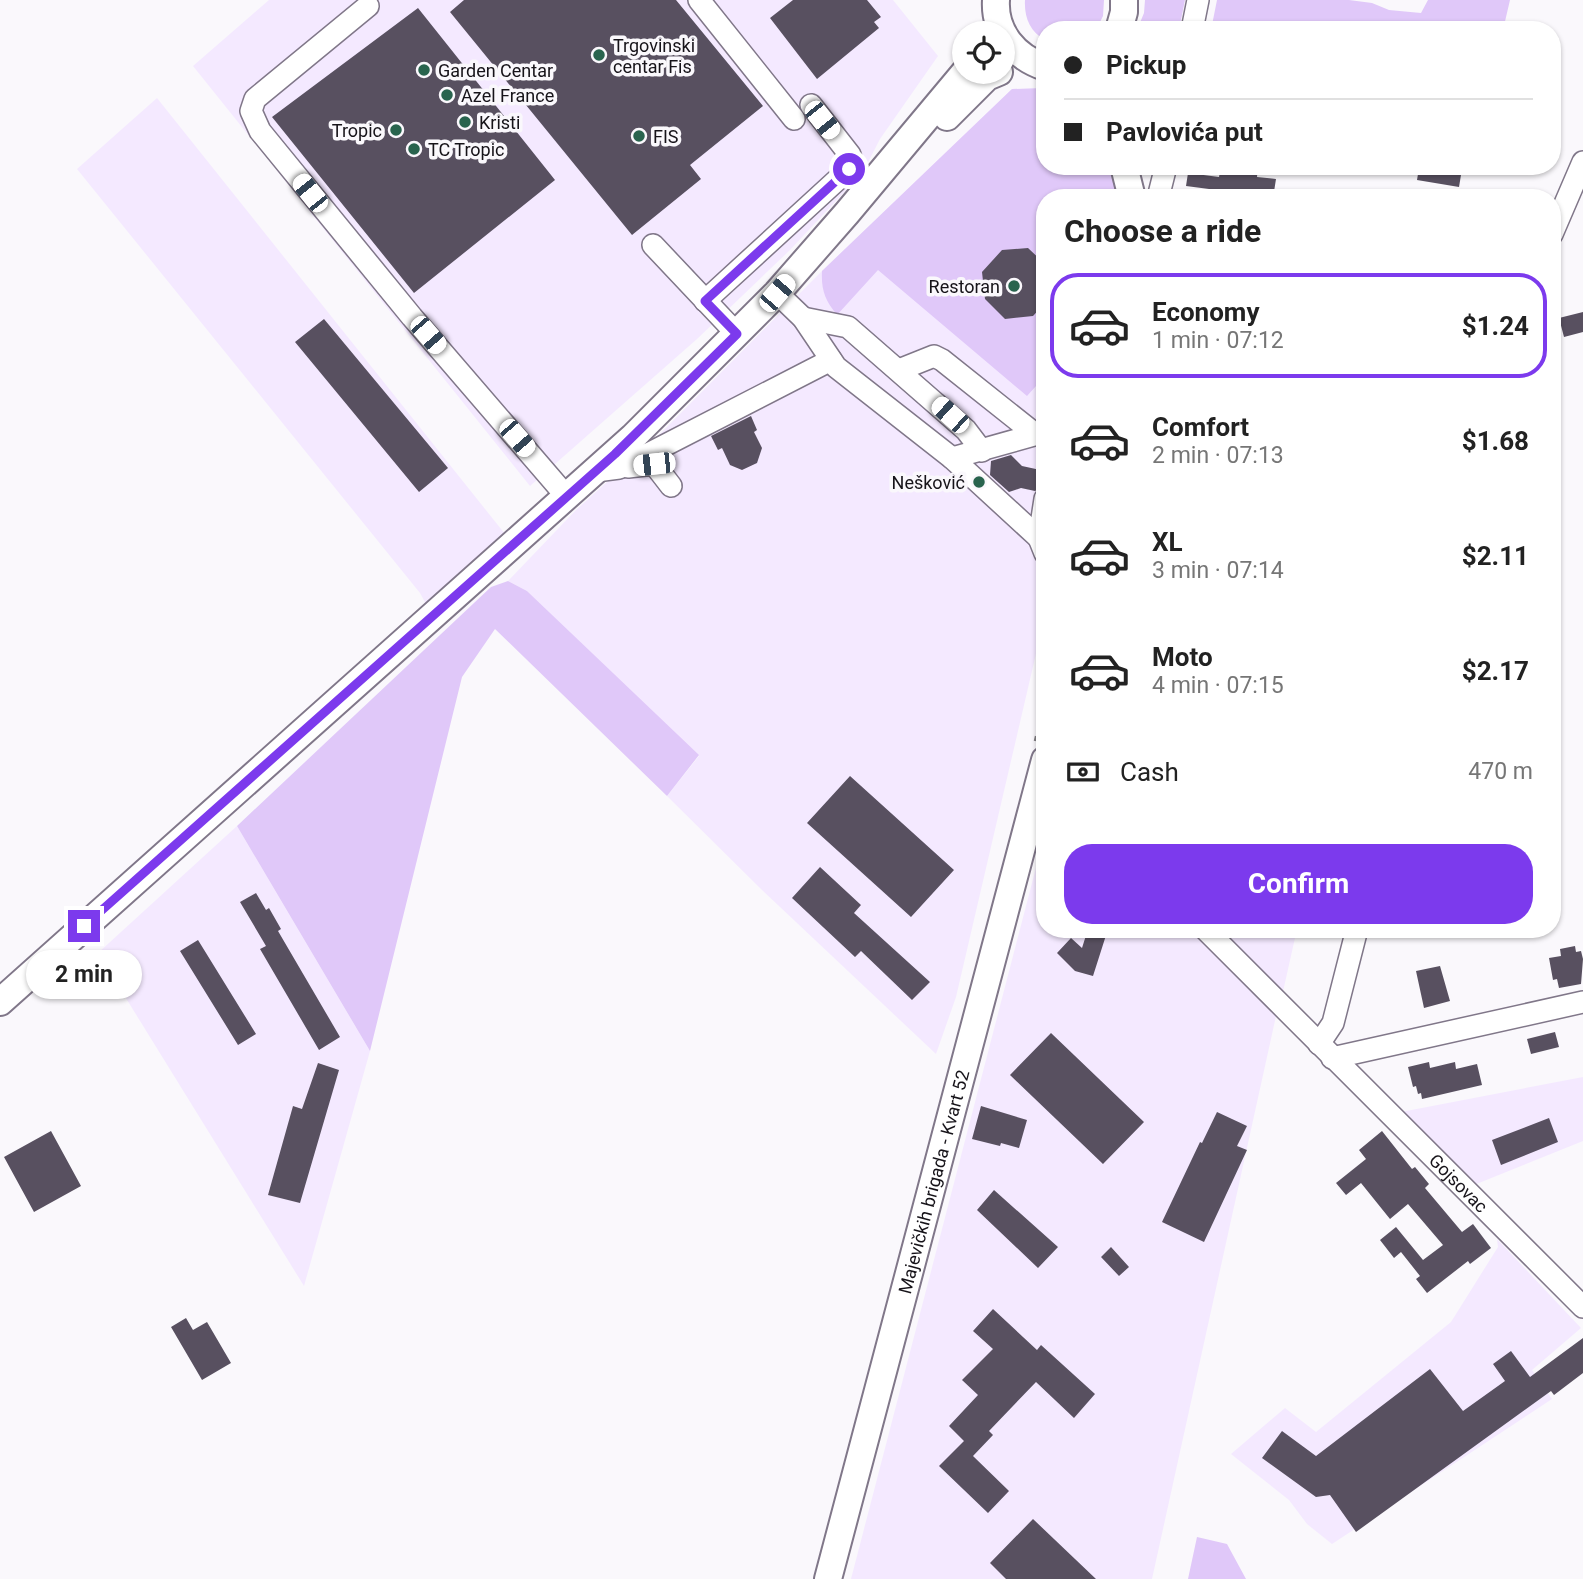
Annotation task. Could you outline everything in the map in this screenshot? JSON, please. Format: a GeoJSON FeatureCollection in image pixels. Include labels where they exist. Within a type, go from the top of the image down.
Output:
{"type":"FeatureCollection","features":[{"type":"Feature","properties":{"kind":"main road"},"geometry":{"type":"LineString","coordinates":[[996,4],[999,25],[1007,41],[1020,54],[1036,63]]}},
{"type":"Feature","properties":{"kind":"main road"},"geometry":{"type":"LineString","coordinates":[[1015,65],[1036,65]]}},
{"type":"Feature","properties":{"kind":"main road"},"geometry":{"type":"LineString","coordinates":[[0,1002],[567,497],[608,470],[777,293],[955,84]]}},
{"type":"Feature","properties":{"kind":"main road"},"geometry":{"type":"LineString","coordinates":[[847,213],[980,84]]}},
{"type":"Feature","properties":{"kind":"main road","name":"Majevičkih brigada - Kvart 52"},"geometry":{"type":"LineString","coordinates":[[828,1579],[1036,803]]}},
{"type":"Feature","properties":{"kind":"street"},"geometry":{"type":"LineString","coordinates":[[699,0],[794,119]]}},
{"type":"Feature","properties":{"kind":"street"},"geometry":{"type":"LineString","coordinates":[[1194,21],[1198,0]]}},
{"type":"Feature","properties":{"kind":"street"},"geometry":{"type":"LineString","coordinates":[[368,6],[255,99],[251,111],[260,131],[319,204],[567,497]]}},
{"type":"Feature","properties":{"kind":"street"},"geometry":{"type":"LineString","coordinates":[[705,301],[849,169],[852,161],[850,155],[811,106]]}},
{"type":"Feature","properties":{"kind":"street"},"geometry":{"type":"LineString","coordinates":[[1561,213],[1583,162]]}},
{"type":"Feature","properties":{"kind":"street"},"geometry":{"type":"LineString","coordinates":[[653,245],[737,334]]}},
{"type":"Feature","properties":{"kind":"street"},"geometry":{"type":"LineString","coordinates":[[777,293],[803,318],[836,367],[952,458],[1036,539]]}},
{"type":"Feature","properties":{"kind":"street"},"geometry":{"type":"LineString","coordinates":[[803,318],[848,327],[966,430],[982,451]]}},
{"type":"Feature","properties":{"kind":"street"},"geometry":{"type":"LineString","coordinates":[[899,370],[934,356],[1036,430]]}},
{"type":"Feature","properties":{"kind":"street"},"geometry":{"type":"LineString","coordinates":[[608,470],[831,360]]}},
{"type":"Feature","properties":{"kind":"street"},"geometry":{"type":"LineString","coordinates":[[952,458],[1036,434]]}},
{"type":"Feature","properties":{"kind":"street"},"geometry":{"type":"LineString","coordinates":[[608,470],[654,464],[671,486]]}},
{"type":"Feature","properties":{"kind":"street"},"geometry":{"type":"LineString","coordinates":[[1214,938],[1325,1051]]}},
{"type":"Feature","properties":{"kind":"street"},"geometry":{"type":"LineString","coordinates":[[1325,1051],[1355,938]]}},
{"type":"Feature","properties":{"kind":"street"},"geometry":{"type":"LineString","coordinates":[[1325,1051],[1583,1002]]}},
{"type":"Feature","properties":{"kind":"street","name":"Gojsovac"},"geometry":{"type":"LineString","coordinates":[[1325,1051],[1583,1307]]}},
{"type":"Feature","properties":{"kind":"shaded area"},"geometry":{"type":"Polygon","coordinates":[[[269,0],[893,0],[938,56],[880,139],[863,172],[790,250],[697,339],[530,486],[193,66],[269,0]]]}},
{"type":"Feature","properties":{"kind":"shaded area"},"geometry":{"type":"Polygon","coordinates":[[[1025,0],[1104,0],[1100,21],[1036,21],[1036,34],[1026,12],[1025,0]]]}},
{"type":"Feature","properties":{"kind":"shaded area"},"geometry":{"type":"Polygon","coordinates":[[[1145,0],[1185,0],[1181,21],[1141,21],[1145,0]]]}},
{"type":"Feature","properties":{"kind":"shaded area"},"geometry":{"type":"Polygon","coordinates":[[[1217,0],[1349,0],[1372,3],[1389,10],[1421,13],[1428,0],[1510,0],[1505,21],[1213,21],[1217,0]]]}},
{"type":"Feature","properties":{"kind":"shaded area"},"geometry":{"type":"Polygon","coordinates":[[[1036,88],[1036,175],[1111,175],[1115,189],[1036,189],[1036,654],[956,997],[936,1054],[667,796],[699,756],[527,591],[508,581],[576,510],[661,433],[822,271],[1012,89],[1036,88]]]}},
{"type":"Feature","properties":{"kind":"shaded area"},"geometry":{"type":"Polygon","coordinates":[[[1036,88],[1036,175],[1111,175],[1115,189],[1036,189],[1036,386],[1027,396],[878,270],[837,315],[829,304],[822,284],[822,271],[1012,89],[1036,88]]]}},
{"type":"Feature","properties":{"kind":"shaded area"},"geometry":{"type":"Polygon","coordinates":[[[157,98],[505,534],[426,604],[420,593],[77,169],[157,98]]]}},
{"type":"Feature","properties":{"kind":"shaded area"},"geometry":{"type":"Polygon","coordinates":[[[508,581],[527,591],[699,755],[667,796],[495,629],[462,677],[370,1051],[237,826],[491,587],[508,581]]]}},
{"type":"Feature","properties":{"kind":"shaded area"},"geometry":{"type":"Polygon","coordinates":[[[237,826],[370,1051],[304,1286],[98,953],[237,826]]]}},
{"type":"Feature","properties":{"kind":"shaded area"},"geometry":{"type":"Polygon","coordinates":[[[1036,868],[1036,938],[1200,938],[1276,1016],[1152,1579],[851,1579],[1036,868]]]}},
{"type":"Feature","properties":{"kind":"shaded area"},"geometry":{"type":"Polygon","coordinates":[[[1226,938],[1295,938],[1282,996],[1226,938]]]}},
{"type":"Feature","properties":{"kind":"shaded area"},"geometry":{"type":"Polygon","coordinates":[[[1583,1077],[1583,1141],[1474,1185],[1401,1112],[1583,1077]]]}},
{"type":"Feature","properties":{"kind":"shaded area"},"geometry":{"type":"Polygon","coordinates":[[[1497,1239],[1581,1328],[1532,1370],[1552,1399],[1332,1544],[1307,1524],[1289,1500],[1231,1454],[1285,1408],[1316,1432],[1451,1322],[1498,1247],[1497,1239]]]}},
{"type":"Feature","properties":{"kind":"shaded area"},"geometry":{"type":"Polygon","coordinates":[[[1197,1537],[1227,1544],[1246,1579],[1188,1579],[1197,1537]]]}},
{"type":"Feature","properties":{"kind":"building","name":"FIS"},"geometry":{"type":"Polygon","coordinates":[[[464,0],[676,0],[763,106],[690,165],[701,179],[632,235],[450,12],[464,0]]]}},
{"type":"Feature","properties":{"kind":"building"},"geometry":{"type":"Polygon","coordinates":[[[793,0],[867,0],[881,17],[874,22],[879,28],[817,79],[770,18],[793,0]]]}},
{"type":"Feature","properties":{"kind":"building","name":"TC Tropic"},"geometry":{"type":"Polygon","coordinates":[[[418,8],[555,180],[414,293],[272,117],[418,8]]]}},
{"type":"Feature","properties":{"kind":"building"},"geometry":{"type":"Polygon","coordinates":[[[1188,175],[1257,175],[1276,179],[1274,189],[1209,189],[1186,186],[1188,175]]]}},
{"type":"Feature","properties":{"kind":"building"},"geometry":{"type":"Polygon","coordinates":[[[1418,175],[1461,175],[1459,187],[1417,180],[1418,175]]]}},
{"type":"Feature","properties":{"kind":"building","name":"Restoran"},"geometry":{"type":"Polygon","coordinates":[[[1028,248],[1036,256],[1036,313],[1033,316],[1005,319],[985,299],[982,272],[1002,250],[1028,248]]]}},
{"type":"Feature","properties":{"kind":"building"},"geometry":{"type":"Polygon","coordinates":[[[1583,312],[1583,332],[1564,337],[1561,318],[1583,312]]]}},
{"type":"Feature","properties":{"kind":"building"},"geometry":{"type":"Polygon","coordinates":[[[324,319],[448,468],[419,492],[295,342],[324,319]]]}},
{"type":"Feature","properties":{"kind":"building"},"geometry":{"type":"Polygon","coordinates":[[[751,416],[757,430],[754,432],[762,448],[757,463],[742,470],[730,465],[722,448],[718,450],[711,436],[751,416]]]}},
{"type":"Feature","properties":{"kind":"building"},"geometry":{"type":"Polygon","coordinates":[[[1011,455],[1022,466],[1036,469],[1036,490],[1021,488],[1009,492],[990,475],[991,461],[1011,455]]]}},
{"type":"Feature","properties":{"kind":"building"},"geometry":{"type":"Polygon","coordinates":[[[850,776],[954,870],[911,917],[807,823],[850,776]]]}},
{"type":"Feature","properties":{"kind":"building"},"geometry":{"type":"Polygon","coordinates":[[[820,867],[861,905],[854,913],[930,982],[912,1000],[861,951],[855,957],[792,898],[820,867]]]}},
{"type":"Feature","properties":{"kind":"building"},"geometry":{"type":"Polygon","coordinates":[[[256,893],[266,910],[269,908],[281,929],[278,931],[340,1037],[319,1050],[260,949],[266,946],[240,902],[256,893]]]}},
{"type":"Feature","properties":{"kind":"building"},"geometry":{"type":"Polygon","coordinates":[[[1071,938],[1082,948],[1085,938],[1105,938],[1093,976],[1075,971],[1057,953],[1071,938]]]}},
{"type":"Feature","properties":{"kind":"building"},"geometry":{"type":"Polygon","coordinates":[[[198,940],[256,1034],[238,1045],[180,951],[198,940]]]}},
{"type":"Feature","properties":{"kind":"building"},"geometry":{"type":"Polygon","coordinates":[[[1575,946],[1576,952],[1581,951],[1583,959],[1581,984],[1559,988],[1557,979],[1553,980],[1549,958],[1561,956],[1560,949],[1575,946]]]}},
{"type":"Feature","properties":{"kind":"building"},"geometry":{"type":"Polygon","coordinates":[[[1440,966],[1450,1001],[1424,1008],[1416,971],[1440,966]]]}},
{"type":"Feature","properties":{"kind":"building"},"geometry":{"type":"Polygon","coordinates":[[[1555,1032],[1559,1047],[1531,1054],[1527,1039],[1555,1032]]]}},
{"type":"Feature","properties":{"kind":"building"},"geometry":{"type":"Polygon","coordinates":[[[1051,1033],[1144,1122],[1103,1164],[1010,1075],[1051,1033]]]}},
{"type":"Feature","properties":{"kind":"building"},"geometry":{"type":"Polygon","coordinates":[[[1429,1062],[1430,1068],[1455,1062],[1456,1069],[1477,1064],[1482,1085],[1422,1099],[1416,1086],[1413,1087],[1408,1067],[1429,1062]]]}},
{"type":"Feature","properties":{"kind":"building"},"geometry":{"type":"Polygon","coordinates":[[[318,1063],[339,1070],[300,1203],[268,1195],[293,1106],[302,1109],[318,1063]]]}},
{"type":"Feature","properties":{"kind":"building"},"geometry":{"type":"Polygon","coordinates":[[[981,1106],[1027,1120],[1019,1148],[972,1139],[981,1106]]]}},
{"type":"Feature","properties":{"kind":"building"},"geometry":{"type":"Polygon","coordinates":[[[1217,1112],[1247,1126],[1237,1146],[1247,1150],[1204,1242],[1162,1222],[1217,1112]]]}},
{"type":"Feature","properties":{"kind":"building"},"geometry":{"type":"Polygon","coordinates":[[[1549,1118],[1558,1142],[1501,1165],[1492,1140],[1549,1118]]]}},
{"type":"Feature","properties":{"kind":"building"},"geometry":{"type":"Polygon","coordinates":[[[51,1131],[81,1186],[34,1212],[4,1157],[51,1131]]]}},
{"type":"Feature","properties":{"kind":"building"},"geometry":{"type":"Polygon","coordinates":[[[1382,1131],[1412,1169],[1415,1167],[1429,1184],[1425,1188],[1462,1232],[1473,1224],[1491,1248],[1470,1264],[1468,1261],[1427,1293],[1416,1279],[1420,1276],[1401,1252],[1394,1258],[1380,1240],[1396,1227],[1423,1260],[1443,1245],[1408,1204],[1390,1219],[1361,1183],[1346,1195],[1336,1183],[1366,1159],[1359,1150],[1382,1131]]]}},
{"type":"Feature","properties":{"kind":"building"},"geometry":{"type":"Polygon","coordinates":[[[994,1190],[1058,1247],[1038,1268],[977,1210],[994,1190]]]}},
{"type":"Feature","properties":{"kind":"building"},"geometry":{"type":"Polygon","coordinates":[[[1111,1247],[1129,1267],[1119,1276],[1101,1257],[1111,1247]]]}},
{"type":"Feature","properties":{"kind":"building"},"geometry":{"type":"Polygon","coordinates":[[[993,1309],[1037,1350],[1041,1345],[1095,1394],[1074,1418],[1036,1382],[989,1431],[993,1435],[973,1456],[1009,1491],[988,1513],[939,1466],[964,1441],[949,1426],[978,1395],[962,1380],[993,1349],[973,1331],[993,1309]]]}},
{"type":"Feature","properties":{"kind":"building"},"geometry":{"type":"Polygon","coordinates":[[[186,1318],[193,1330],[207,1322],[231,1363],[202,1380],[171,1327],[186,1318]]]}},
{"type":"Feature","properties":{"kind":"building"},"geometry":{"type":"Polygon","coordinates":[[[1583,1338],[1583,1373],[1554,1395],[1551,1391],[1356,1532],[1330,1495],[1316,1497],[1262,1458],[1282,1431],[1316,1456],[1430,1369],[1463,1411],[1505,1381],[1493,1364],[1511,1351],[1530,1377],[1583,1338]]]}},
{"type":"Feature","properties":{"kind":"building"},"geometry":{"type":"Polygon","coordinates":[[[1033,1519],[1096,1579],[1006,1579],[990,1563],[1033,1519]]]}},
{"type":"Feature","properties":{"kind":"place","name":"Trgovinski centar Fis"},"geometry":{"type":"Point","coordinates":[599,55]}},
{"type":"Feature","properties":{"kind":"place","name":"Garden Centar"},"geometry":{"type":"Point","coordinates":[424,70]}},
{"type":"Feature","properties":{"kind":"place","name":"Azel France"},"geometry":{"type":"Point","coordinates":[447,95]}},
{"type":"Feature","properties":{"kind":"place","name":"Kristi"},"geometry":{"type":"Point","coordinates":[465,122]}},
{"type":"Feature","properties":{"kind":"place","name":"Tropic"},"geometry":{"type":"Point","coordinates":[396,130]}},
{"type":"Feature","properties":{"kind":"place","name":"FIS"},"geometry":{"type":"Point","coordinates":[639,136]}},
{"type":"Feature","properties":{"kind":"place","name":"TC Tropic"},"geometry":{"type":"Point","coordinates":[414,149]}},
{"type":"Feature","properties":{"kind":"place","name":"Restoran"},"geometry":{"type":"Point","coordinates":[1014,286]}},
{"type":"Feature","properties":{"kind":"place","name":"Nešković"},"geometry":{"type":"Point","coordinates":[979,482]}},
{"type":"Feature","properties":{"kind":"route"},"geometry":{"type":"LineString","coordinates":[[84,926],[474,581],[633,437],[703,368],[737,334],[705,301],[849,169]]}}]}
